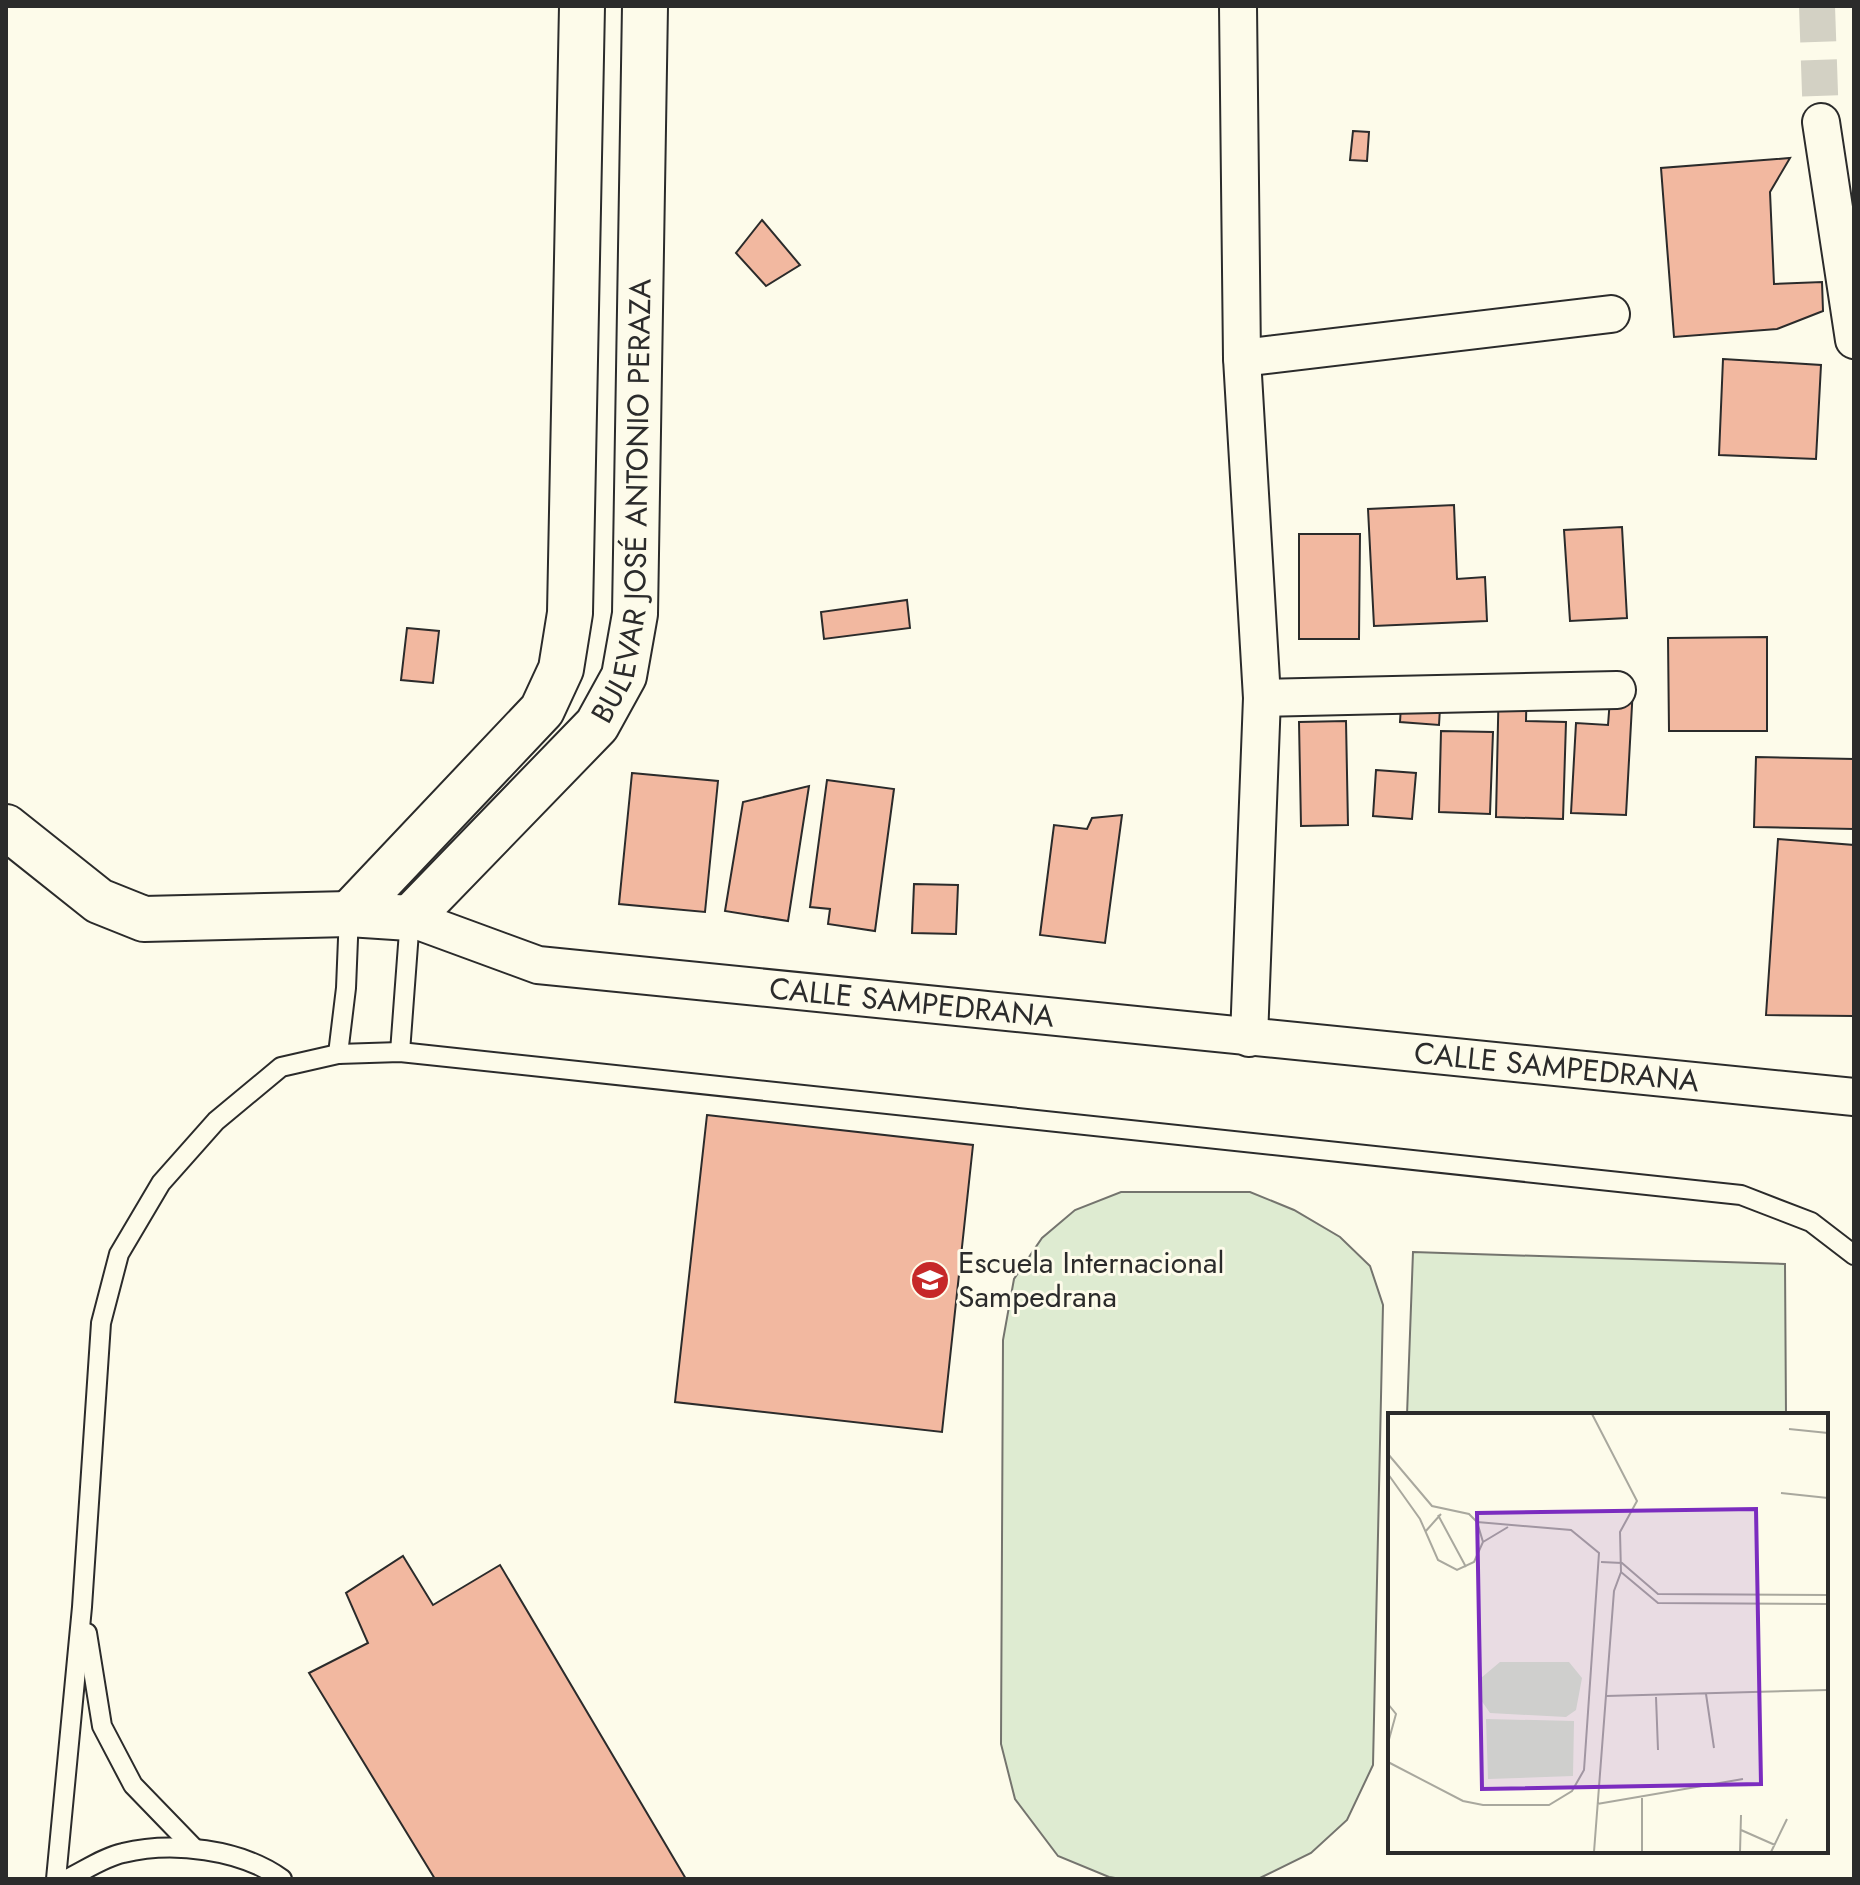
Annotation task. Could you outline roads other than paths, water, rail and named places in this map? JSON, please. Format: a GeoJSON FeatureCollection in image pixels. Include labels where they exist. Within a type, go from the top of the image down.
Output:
{"type":"FeatureCollection","features":[{"type":"Feature","properties":{"kind":"street","name":"BULEVAR JOSÉ ANTONIO PERAZA"},"geometry":{"type":"LineString","coordinates":[[349,914],[542,710],[561,669],[570,613],[582,6]]}},
{"type":"Feature","properties":{"kind":"street","name":"BULEVAR JOSÉ ANTONIO PERAZA"},"geometry":{"type":"LineString","coordinates":[[410,918],[597,725],[624,676],[635,614],[645,6]]}},
{"type":"Feature","properties":{"kind":"street"},"geometry":{"type":"LineString","coordinates":[[1238,6],[1242,358],[1262,698],[1249,1038]]}},
{"type":"Feature","properties":{"kind":"street"},"geometry":{"type":"LineString","coordinates":[[1821,122],[1854,340]]}},
{"type":"Feature","properties":{"kind":"street"},"geometry":{"type":"LineString","coordinates":[[1242,358],[1611,314]]}},
{"type":"Feature","properties":{"kind":"street"},"geometry":{"type":"LineString","coordinates":[[1262,698],[1617,690]]}},
{"type":"Feature","properties":{"kind":"street","name":"CALLE SAMPEDRANA"},"geometry":{"type":"LineString","coordinates":[[6,827],[99,901],[144,919],[349,914],[410,918],[538,965],[1854,1097]]}},
{"type":"Feature","properties":{"kind":"lane"},"geometry":{"type":"LineString","coordinates":[[338,1054],[346,988],[349,914]]}},
{"type":"Feature","properties":{"kind":"lane"},"geometry":{"type":"LineString","coordinates":[[400,1052],[410,918]]}},
{"type":"Feature","properties":{"kind":"lane"},"geometry":{"type":"LineString","coordinates":[[56,1879],[82,1607],[101,1323],[119,1254],[161,1183],[216,1121],[281,1067],[338,1054],[400,1052],[1741,1195],[1811,1222],[1854,1255]]}},
{"type":"Feature","properties":{"kind":"lane"},"geometry":{"type":"LineString","coordinates":[[82,1607],[102,1726],[133,1785],[193,1847]]}},
{"type":"Feature","properties":{"kind":"lane"},"geometry":{"type":"LineString","coordinates":[[67,1879],[122,1853],[193,1847],[266,1867],[282,1879]]}},
{"type":"Feature","properties":{"kind":"tunnel"},"geometry":{"type":"LineString","coordinates":[[1817,6],[1821,122]]}},
{"type":"Feature","properties":{"kind":"place","name":"Escuela Internacional Sampedrana"},"geometry":{"type":"Point","coordinates":[930,1280]}}]}
